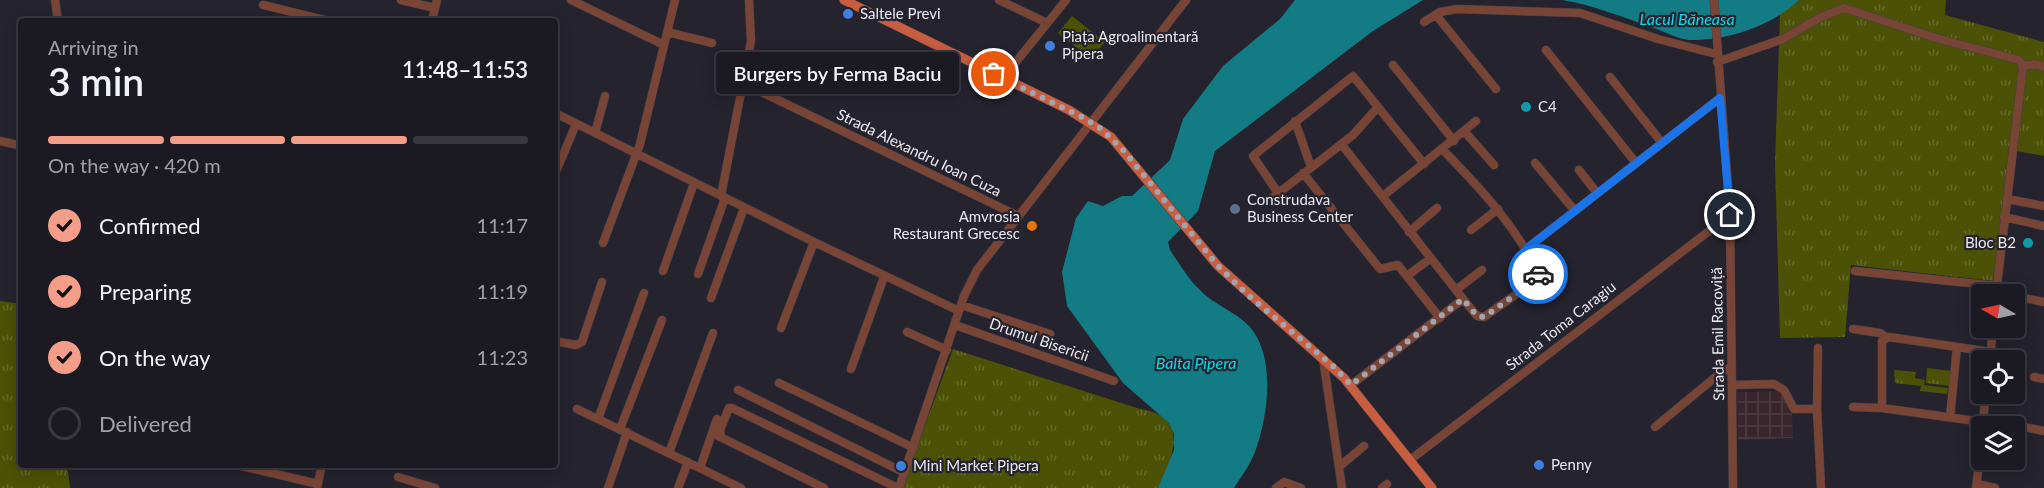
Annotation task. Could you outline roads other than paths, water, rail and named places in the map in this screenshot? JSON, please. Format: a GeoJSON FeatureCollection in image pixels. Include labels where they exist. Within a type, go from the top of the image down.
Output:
{"type":"FeatureCollection","features":[{"type":"Feature","properties":{"kind":"main road"},"geometry":{"type":"LineString","coordinates":[[844,0],[856,3],[1090,122],[1117,144],[1218,266],[1249,296],[1337,370],[1351,385],[1432,488]]}},
{"type":"Feature","properties":{"kind":"street"},"geometry":{"type":"LineString","coordinates":[[55,0],[58,18]]}},
{"type":"Feature","properties":{"kind":"street"},"geometry":{"type":"LineString","coordinates":[[401,0],[436,4]]}},
{"type":"Feature","properties":{"kind":"street"},"geometry":{"type":"LineString","coordinates":[[572,0],[664,45]]}},
{"type":"Feature","properties":{"kind":"street"},"geometry":{"type":"LineString","coordinates":[[603,243],[636,154],[675,0]]}},
{"type":"Feature","properties":{"kind":"street"},"geometry":{"type":"LineString","coordinates":[[698,274],[723,197],[751,35],[749,0]]}},
{"type":"Feature","properties":{"kind":"street"},"geometry":{"type":"LineString","coordinates":[[999,0],[1047,23]]}},
{"type":"Feature","properties":{"kind":"street"},"geometry":{"type":"LineString","coordinates":[[1003,78],[1066,0]]}},
{"type":"Feature","properties":{"kind":"street"},"geometry":{"type":"LineString","coordinates":[[721,437],[720,430],[729,408],[732,408],[898,488],[914,448],[960,308],[977,270],[1186,0]]}},
{"type":"Feature","properties":{"kind":"street","name":"Strada Emil Racoviță"},"geometry":{"type":"LineString","coordinates":[[1714,0],[1715,42],[1730,215],[1733,488]]}},
{"type":"Feature","properties":{"kind":"street"},"geometry":{"type":"LineString","coordinates":[[263,5],[317,18]]}},
{"type":"Feature","properties":{"kind":"street"},"geometry":{"type":"LineString","coordinates":[[1424,22],[1436,15],[1457,9],[1566,11],[1717,58],[1783,39],[1821,17],[1844,8],[1936,38],[2015,57],[2023,66],[2004,218],[1999,284]]}},
{"type":"Feature","properties":{"kind":"street"},"geometry":{"type":"LineString","coordinates":[[1436,15],[1496,89]]}},
{"type":"Feature","properties":{"kind":"street"},"geometry":{"type":"LineString","coordinates":[[667,32],[711,44]]}},
{"type":"Feature","properties":{"kind":"street"},"geometry":{"type":"LineString","coordinates":[[1546,50],[1636,163]]}},
{"type":"Feature","properties":{"kind":"street"},"geometry":{"type":"LineString","coordinates":[[2023,66],[2033,63],[2044,67]]}},
{"type":"Feature","properties":{"kind":"street"},"geometry":{"type":"LineString","coordinates":[[1393,65],[1454,141]]}},
{"type":"Feature","properties":{"kind":"street"},"geometry":{"type":"LineString","coordinates":[[1278,193],[1253,156],[1353,76],[1424,164]]}},
{"type":"Feature","properties":{"kind":"street"},"geometry":{"type":"LineString","coordinates":[[1610,77],[1662,143]]}},
{"type":"Feature","properties":{"kind":"street","name":"Strada Alexandru Ioan Cuza"},"geometry":{"type":"LineString","coordinates":[[743,83],[1018,216]]}},
{"type":"Feature","properties":{"kind":"street"},"geometry":{"type":"LineString","coordinates":[[595,134],[605,96]]}},
{"type":"Feature","properties":{"kind":"street"},"geometry":{"type":"LineString","coordinates":[[1526,249],[1720,98]]}},
{"type":"Feature","properties":{"kind":"street"},"geometry":{"type":"LineString","coordinates":[[1267,202],[1341,145],[1378,107]]}},
{"type":"Feature","properties":{"kind":"street"},"geometry":{"type":"LineString","coordinates":[[558,115],[884,277],[960,308],[1050,334]]}},
{"type":"Feature","properties":{"kind":"street"},"geometry":{"type":"LineString","coordinates":[[1295,121],[1311,168]]}},
{"type":"Feature","properties":{"kind":"street"},"geometry":{"type":"LineString","coordinates":[[1383,196],[1443,150],[1476,121]]}},
{"type":"Feature","properties":{"kind":"street"},"geometry":{"type":"LineString","coordinates":[[558,167],[576,124]]}},
{"type":"Feature","properties":{"kind":"street"},"geometry":{"type":"LineString","coordinates":[[1464,132],[1494,165]]}},
{"type":"Feature","properties":{"kind":"street"},"geometry":{"type":"LineString","coordinates":[[0,141],[18,145]]}},
{"type":"Feature","properties":{"kind":"street"},"geometry":{"type":"LineString","coordinates":[[1341,145],[1477,316],[1484,317],[1535,281],[1538,272],[1526,249],[1498,209],[1443,150]]}},
{"type":"Feature","properties":{"kind":"street"},"geometry":{"type":"LineString","coordinates":[[1535,163],[1575,211]]}},
{"type":"Feature","properties":{"kind":"street"},"geometry":{"type":"LineString","coordinates":[[1579,170],[1597,193]]}},
{"type":"Feature","properties":{"kind":"street"},"geometry":{"type":"LineString","coordinates":[[1303,173],[1380,269],[1384,270],[1395,264],[1440,318]]}},
{"type":"Feature","properties":{"kind":"street"},"geometry":{"type":"LineString","coordinates":[[663,271],[694,183]]}},
{"type":"Feature","properties":{"kind":"street"},"geometry":{"type":"LineString","coordinates":[[2007,199],[2044,206]]}},
{"type":"Feature","properties":{"kind":"street"},"geometry":{"type":"LineString","coordinates":[[711,298],[744,208]]}},
{"type":"Feature","properties":{"kind":"street"},"geometry":{"type":"LineString","coordinates":[[1409,232],[1437,208]]}},
{"type":"Feature","properties":{"kind":"street"},"geometry":{"type":"LineString","coordinates":[[1472,230],[1498,209]]}},
{"type":"Feature","properties":{"kind":"street","name":"Strada Toma Caragiu"},"geometry":{"type":"LineString","coordinates":[[1410,460],[1730,215]]}},
{"type":"Feature","properties":{"kind":"street"},"geometry":{"type":"LineString","coordinates":[[2004,218],[2044,226]]}},
{"type":"Feature","properties":{"kind":"street"},"geometry":{"type":"LineString","coordinates":[[781,328],[814,242]]}},
{"type":"Feature","properties":{"kind":"street"},"geometry":{"type":"LineString","coordinates":[[1407,276],[1431,258]]}},
{"type":"Feature","properties":{"kind":"street"},"geometry":{"type":"LineString","coordinates":[[1456,290],[1482,270]]}},
{"type":"Feature","properties":{"kind":"street"},"geometry":{"type":"LineString","coordinates":[[1855,271],[1971,287]]}},
{"type":"Feature","properties":{"kind":"street"},"geometry":{"type":"LineString","coordinates":[[850,369],[884,277]]}},
{"type":"Feature","properties":{"kind":"street"},"geometry":{"type":"LineString","coordinates":[[558,342],[576,345],[582,342],[602,282]]}},
{"type":"Feature","properties":{"kind":"street"},"geometry":{"type":"LineString","coordinates":[[598,419],[644,293]]}},
{"type":"Feature","properties":{"kind":"street"},"geometry":{"type":"LineString","coordinates":[[2025,298],[2044,302]]}},
{"type":"Feature","properties":{"kind":"street"},"geometry":{"type":"LineString","coordinates":[[1351,385],[1463,299]]}},
{"type":"Feature","properties":{"kind":"street"},"geometry":{"type":"LineString","coordinates":[[608,488],[623,431],[662,320]]}},
{"type":"Feature","properties":{"kind":"street","name":"Drumul Bisericii"},"geometry":{"type":"LineString","coordinates":[[955,325],[1114,381]]}},
{"type":"Feature","properties":{"kind":"street"},"geometry":{"type":"LineString","coordinates":[[1853,329],[1880,333],[1886,338],[1971,351]]}},
{"type":"Feature","properties":{"kind":"street"},"geometry":{"type":"LineString","coordinates":[[907,332],[947,351]]}},
{"type":"Feature","properties":{"kind":"street"},"geometry":{"type":"LineString","coordinates":[[669,453],[713,333]]}},
{"type":"Feature","properties":{"kind":"street"},"geometry":{"type":"LineString","coordinates":[[1882,408],[1882,341],[1886,338]]}},
{"type":"Feature","properties":{"kind":"street"},"geometry":{"type":"LineString","coordinates":[[1950,417],[1957,347]]}},
{"type":"Feature","properties":{"kind":"street"},"geometry":{"type":"LineString","coordinates":[[1818,348],[1816,409],[1821,488]]}},
{"type":"Feature","properties":{"kind":"street"},"geometry":{"type":"LineString","coordinates":[[1322,357],[1340,466],[1340,486]]}},
{"type":"Feature","properties":{"kind":"street"},"geometry":{"type":"LineString","coordinates":[[1655,427],[1724,370],[1732,368]]}},
{"type":"Feature","properties":{"kind":"street"},"geometry":{"type":"LineString","coordinates":[[1326,379],[1337,370]]}},
{"type":"Feature","properties":{"kind":"street"},"geometry":{"type":"LineString","coordinates":[[2034,377],[2044,379]]}},
{"type":"Feature","properties":{"kind":"street"},"geometry":{"type":"LineString","coordinates":[[779,383],[914,448]]}},
{"type":"Feature","properties":{"kind":"street"},"geometry":{"type":"LineString","coordinates":[[1732,385],[1774,384],[1784,390],[1794,409],[1816,409]]}},
{"type":"Feature","properties":{"kind":"street"},"geometry":{"type":"LineString","coordinates":[[738,390],[905,473]]}},
{"type":"Feature","properties":{"kind":"street"},"geometry":{"type":"LineString","coordinates":[[1852,407],[1882,408],[1971,420]]}},
{"type":"Feature","properties":{"kind":"street"},"geometry":{"type":"LineString","coordinates":[[577,410],[741,488]]}},
{"type":"Feature","properties":{"kind":"street"},"geometry":{"type":"LineString","coordinates":[[700,468],[717,419]]}},
{"type":"Feature","properties":{"kind":"street"},"geometry":{"type":"LineString","coordinates":[[2025,428],[2044,431]]}},
{"type":"Feature","properties":{"kind":"street"},"geometry":{"type":"LineString","coordinates":[[712,433],[824,488]]}},
{"type":"Feature","properties":{"kind":"street"},"geometry":{"type":"LineString","coordinates":[[1340,466],[1364,446]]}},
{"type":"Feature","properties":{"kind":"street"},"geometry":{"type":"LineString","coordinates":[[678,488],[687,462]]}},
{"type":"Feature","properties":{"kind":"street"},"geometry":{"type":"LineString","coordinates":[[249,468],[317,486],[321,468]]}},
{"type":"Feature","properties":{"kind":"street"},"geometry":{"type":"LineString","coordinates":[[1979,470],[1977,486],[1995,488]]}},
{"type":"Feature","properties":{"kind":"street"},"geometry":{"type":"LineString","coordinates":[[399,477],[435,488]]}},
{"type":"Feature","properties":{"kind":"street"},"geometry":{"type":"LineString","coordinates":[[1276,488],[1284,482],[1301,488]]}},
{"type":"Feature","properties":{"kind":"water","name":"Balta Pipera"},"geometry":{"type":"Polygon","coordinates":[[[1295,0],[1423,0],[1373,31],[1215,151],[1198,211],[1168,242],[1170,250],[1196,286],[1205,295],[1248,325],[1257,338],[1266,369],[1267,387],[1263,422],[1253,457],[1234,488],[1158,488],[1174,450],[1174,434],[1169,423],[1123,383],[1067,306],[1062,272],[1076,218],[1088,201],[1103,206],[1122,196],[1132,196],[1170,160],[1183,119],[1223,66],[1280,19],[1295,0]]]}},
{"type":"Feature","properties":{"kind":"water","name":"Lacul Băneasa"},"geometry":{"type":"Polygon","coordinates":[[[1562,0],[1799,0],[1776,17],[1748,30],[1718,38],[1689,40],[1597,8],[1562,0]]]}},
{"type":"Feature","properties":{"kind":"place","name":"Saltele Previ"},"geometry":{"type":"Point","coordinates":[848,14]}},
{"type":"Feature","properties":{"kind":"place","name":"Piața Agroalimentară Pipera"},"geometry":{"type":"Point","coordinates":[1050,46]}},
{"type":"Feature","properties":{"kind":"place","name":"Burgers by Ferma Baciu"},"geometry":{"type":"Point","coordinates":[994,74]}},
{"type":"Feature","properties":{"kind":"place","name":"C4"},"geometry":{"type":"Point","coordinates":[1526,107]}},
{"type":"Feature","properties":{"kind":"place","name":"Construdava Business Center"},"geometry":{"type":"Point","coordinates":[1235,209]}},
{"type":"Feature","properties":{"kind":"place","name":"Amvrosia Restaurant Grecesc"},"geometry":{"type":"Point","coordinates":[1032,226]}},
{"type":"Feature","properties":{"kind":"place","name":"Bloc B2"},"geometry":{"type":"Point","coordinates":[2028,243]}},
{"type":"Feature","properties":{"kind":"place","name":"Penny"},"geometry":{"type":"Point","coordinates":[1539,465]}},
{"type":"Feature","properties":{"kind":"place","name":"Mini Market Pipera"},"geometry":{"type":"Point","coordinates":[901,466]}}]}
